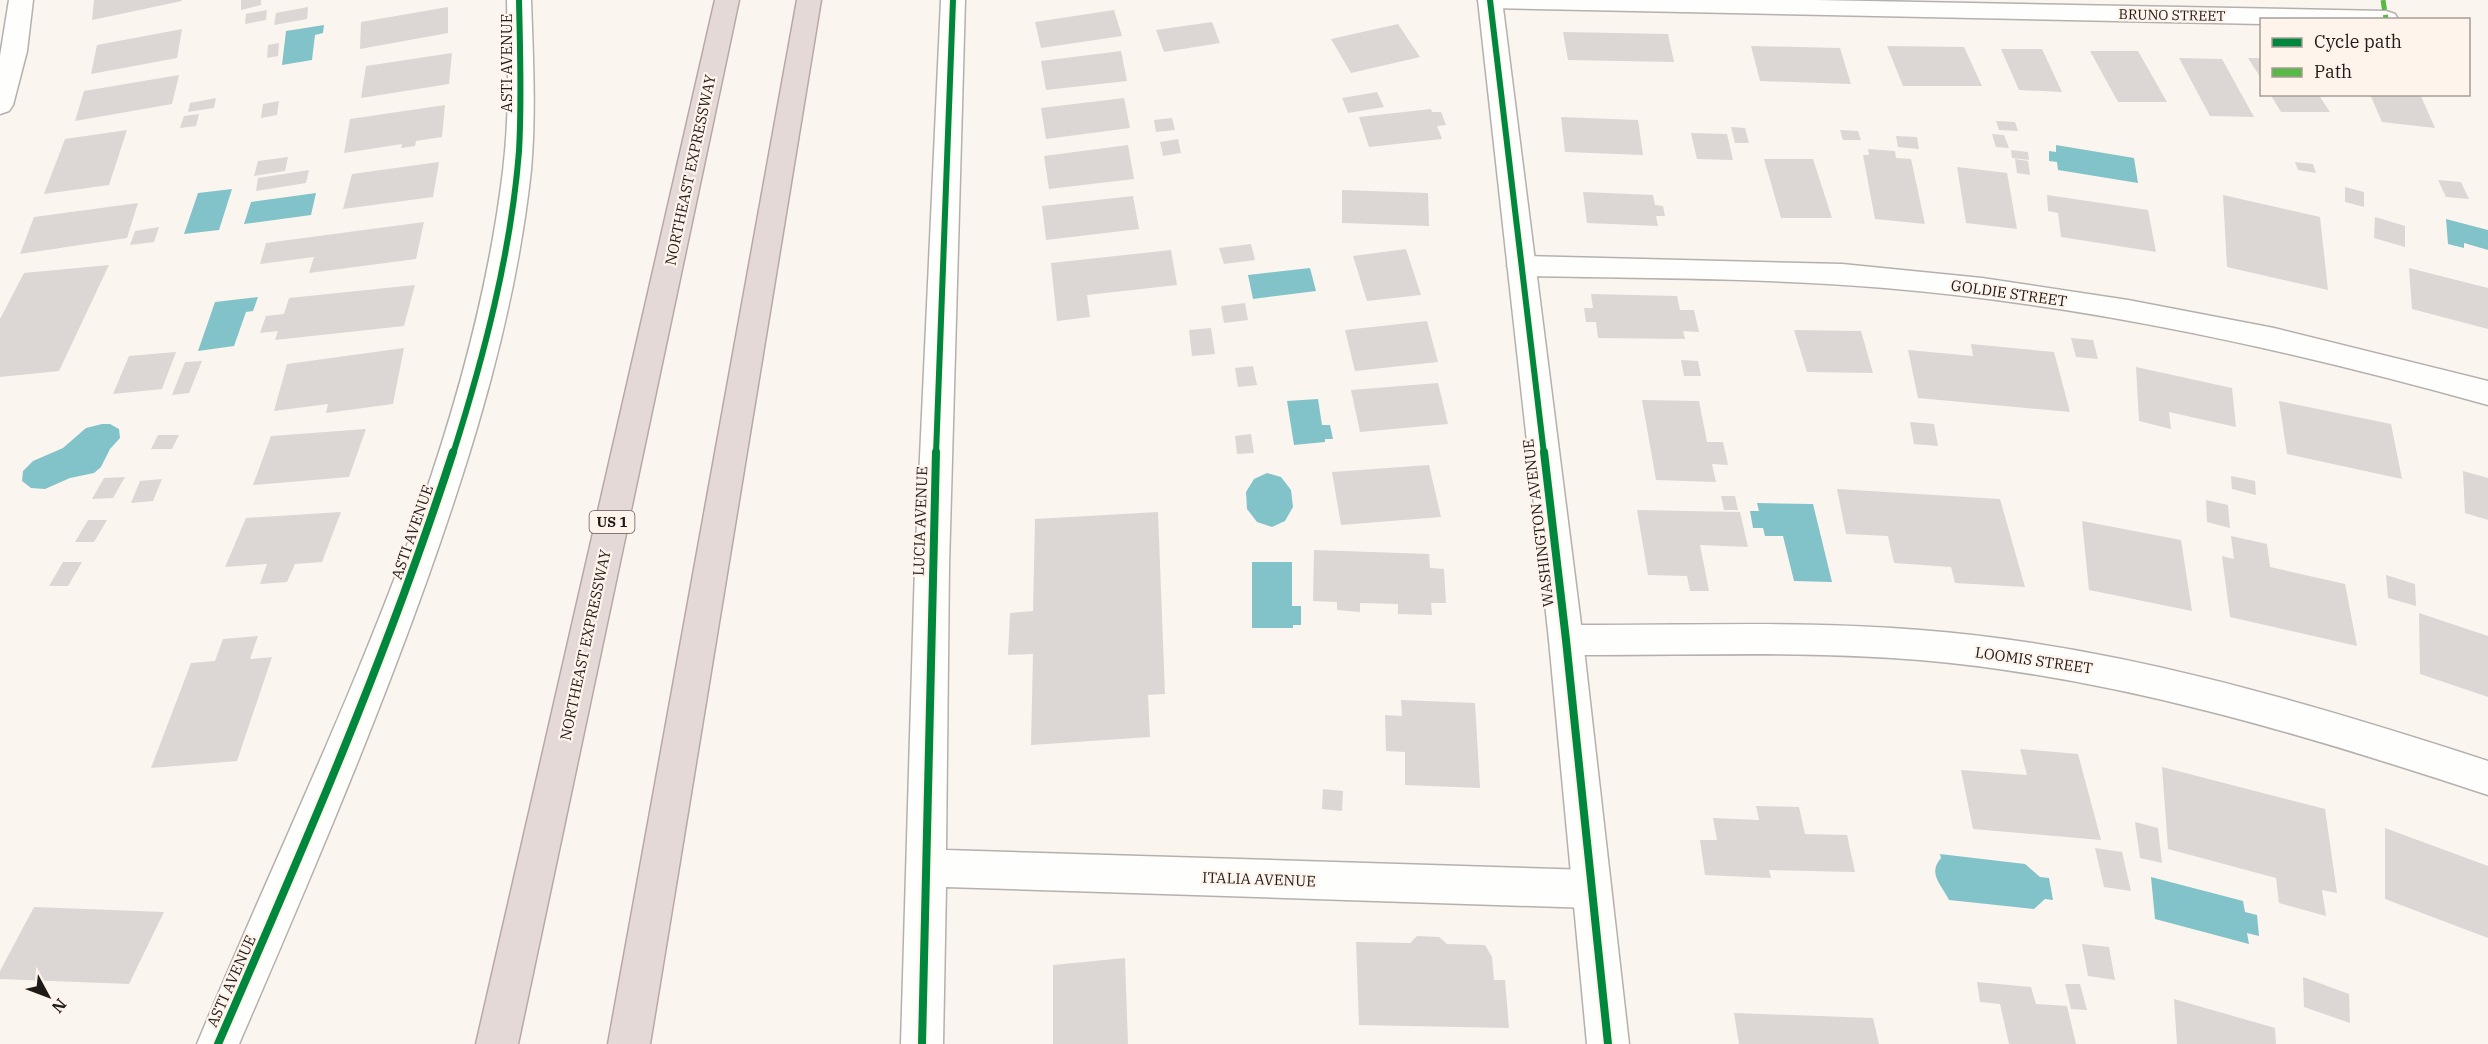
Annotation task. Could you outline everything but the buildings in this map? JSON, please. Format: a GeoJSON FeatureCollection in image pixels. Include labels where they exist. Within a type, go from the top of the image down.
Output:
{"type":"FeatureCollection","features":[{"type":"Feature","properties":{"kind":"highway","name":"NORTHEAST EXPRESSWAY"},"geometry":{"type":"LineString","coordinates":[[497,1044],[727,0]]}},
{"type":"Feature","properties":{"kind":"highway"},"geometry":{"type":"LineString","coordinates":[[629,1044],[809,0]]}},
{"type":"Feature","properties":{"kind":"street"},"geometry":{"type":"LineString","coordinates":[[0,105],[14,51],[21,0]]}},
{"type":"Feature","properties":{"kind":"street","name":"ASTI AVENUE"},"geometry":{"type":"LineString","coordinates":[[218,1044],[377,668],[427,534],[464,419],[483,344],[513,201],[520,123],[519,0]]}},
{"type":"Feature","properties":{"kind":"street","name":"LUCIA AVENUE"},"geometry":{"type":"LineString","coordinates":[[922,1044],[932,566],[953,0]]}},
{"type":"Feature","properties":{"kind":"street","name":"BRUNO STREET"},"geometry":{"type":"LineString","coordinates":[[1490,1],[2336,18]]}},
{"type":"Feature","properties":{"kind":"street","name":"WASHINGTON AVENUE"},"geometry":{"type":"LineString","coordinates":[[1490,1],[1566,640],[1608,1044]]}},
{"type":"Feature","properties":{"kind":"street","name":"GOLDIE STREET"},"geometry":{"type":"LineString","coordinates":[[1521,266],[1838,274],[1975,288],[2072,301],[2218,329],[2377,364],[2488,393]]}},
{"type":"Feature","properties":{"kind":"street","name":"LOOMIS STREET"},"geometry":{"type":"LineString","coordinates":[[1566,640],[1825,640],[1920,645],[2020,656],[2141,677],[2220,695],[2308,720],[2488,778]]}},
{"type":"Feature","properties":{"kind":"street","name":"ITALIA AVENUE"},"geometry":{"type":"LineString","coordinates":[[927,868],[1591,889]]}},
{"type":"Feature","properties":{"kind":"water"},"geometry":{"type":"Polygon","coordinates":[[[324,25],[323,33],[315,35],[312,60],[282,65],[286,31],[324,25]]]}},
{"type":"Feature","properties":{"kind":"water"},"geometry":{"type":"Polygon","coordinates":[[[2056,145],[2134,158],[2138,183],[2058,170],[2057,162],[2049,161],[2049,151],[2056,152],[2056,145]]]}},
{"type":"Feature","properties":{"kind":"water"},"geometry":{"type":"Polygon","coordinates":[[[232,189],[219,230],[184,234],[198,193],[232,189]]]}},
{"type":"Feature","properties":{"kind":"water"},"geometry":{"type":"Polygon","coordinates":[[[316,193],[311,215],[244,224],[251,202],[316,193]]]}},
{"type":"Feature","properties":{"kind":"water"},"geometry":{"type":"Polygon","coordinates":[[[2446,219],[2488,230],[2488,250],[2464,243],[2464,248],[2448,244],[2446,219]]]}},
{"type":"Feature","properties":{"kind":"water"},"geometry":{"type":"Polygon","coordinates":[[[1310,268],[1316,291],[1253,299],[1248,275],[1310,268]]]}},
{"type":"Feature","properties":{"kind":"water"},"geometry":{"type":"Polygon","coordinates":[[[258,297],[253,311],[246,312],[234,346],[198,351],[215,302],[258,297]]]}},
{"type":"Feature","properties":{"kind":"water"},"geometry":{"type":"Polygon","coordinates":[[[1318,399],[1322,425],[1330,425],[1333,439],[1294,445],[1287,401],[1318,399]]]}},
{"type":"Feature","properties":{"kind":"water"},"geometry":{"type":"Polygon","coordinates":[[[110,424],[119,429],[120,438],[110,449],[101,467],[94,473],[70,478],[45,489],[31,488],[22,481],[23,471],[33,461],[63,448],[86,428],[110,424]]]}},
{"type":"Feature","properties":{"kind":"water"},"geometry":{"type":"Polygon","coordinates":[[[1267,473],[1281,477],[1291,490],[1293,507],[1285,521],[1272,527],[1257,522],[1247,509],[1246,492],[1254,479],[1267,473]]]}},
{"type":"Feature","properties":{"kind":"water"},"geometry":{"type":"Polygon","coordinates":[[[1757,503],[1813,504],[1832,582],[1794,581],[1783,536],[1765,536],[1763,528],[1753,528],[1750,511],[1759,511],[1757,503]]]}},
{"type":"Feature","properties":{"kind":"water"},"geometry":{"type":"Polygon","coordinates":[[[1252,562],[1292,562],[1292,606],[1301,606],[1301,625],[1293,625],[1293,628],[1252,628],[1252,562]]]}},
{"type":"Feature","properties":{"kind":"water"},"geometry":{"type":"Polygon","coordinates":[[[1940,854],[2025,864],[2040,877],[2049,878],[2053,900],[2045,899],[2034,909],[1949,900],[1937,879],[1935,869],[1941,858],[1940,854]]]}},
{"type":"Feature","properties":{"kind":"water"},"geometry":{"type":"Polygon","coordinates":[[[2151,877],[2243,901],[2245,912],[2257,915],[2259,936],[2247,933],[2249,944],[2155,919],[2151,877]]]}},
{"type":"Feature","properties":{"kind":"marked path"},"geometry":{"type":"LineString","coordinates":[[2383,0],[2386,18]]}},
{"type":"Feature","properties":{"kind":"cycle path"},"geometry":{"type":"LineString","coordinates":[[218,1044],[313,824],[381,657],[439,497],[472,389],[499,281],[517,171],[521,107],[519,0]]}},
{"type":"Feature","properties":{"kind":"cycle path"},"geometry":{"type":"LineString","coordinates":[[922,1044],[932,566],[953,0]]}},
{"type":"Feature","properties":{"kind":"cycle path"},"geometry":{"type":"LineString","coordinates":[[1490,0],[1566,640],[1608,1044]]}}]}
